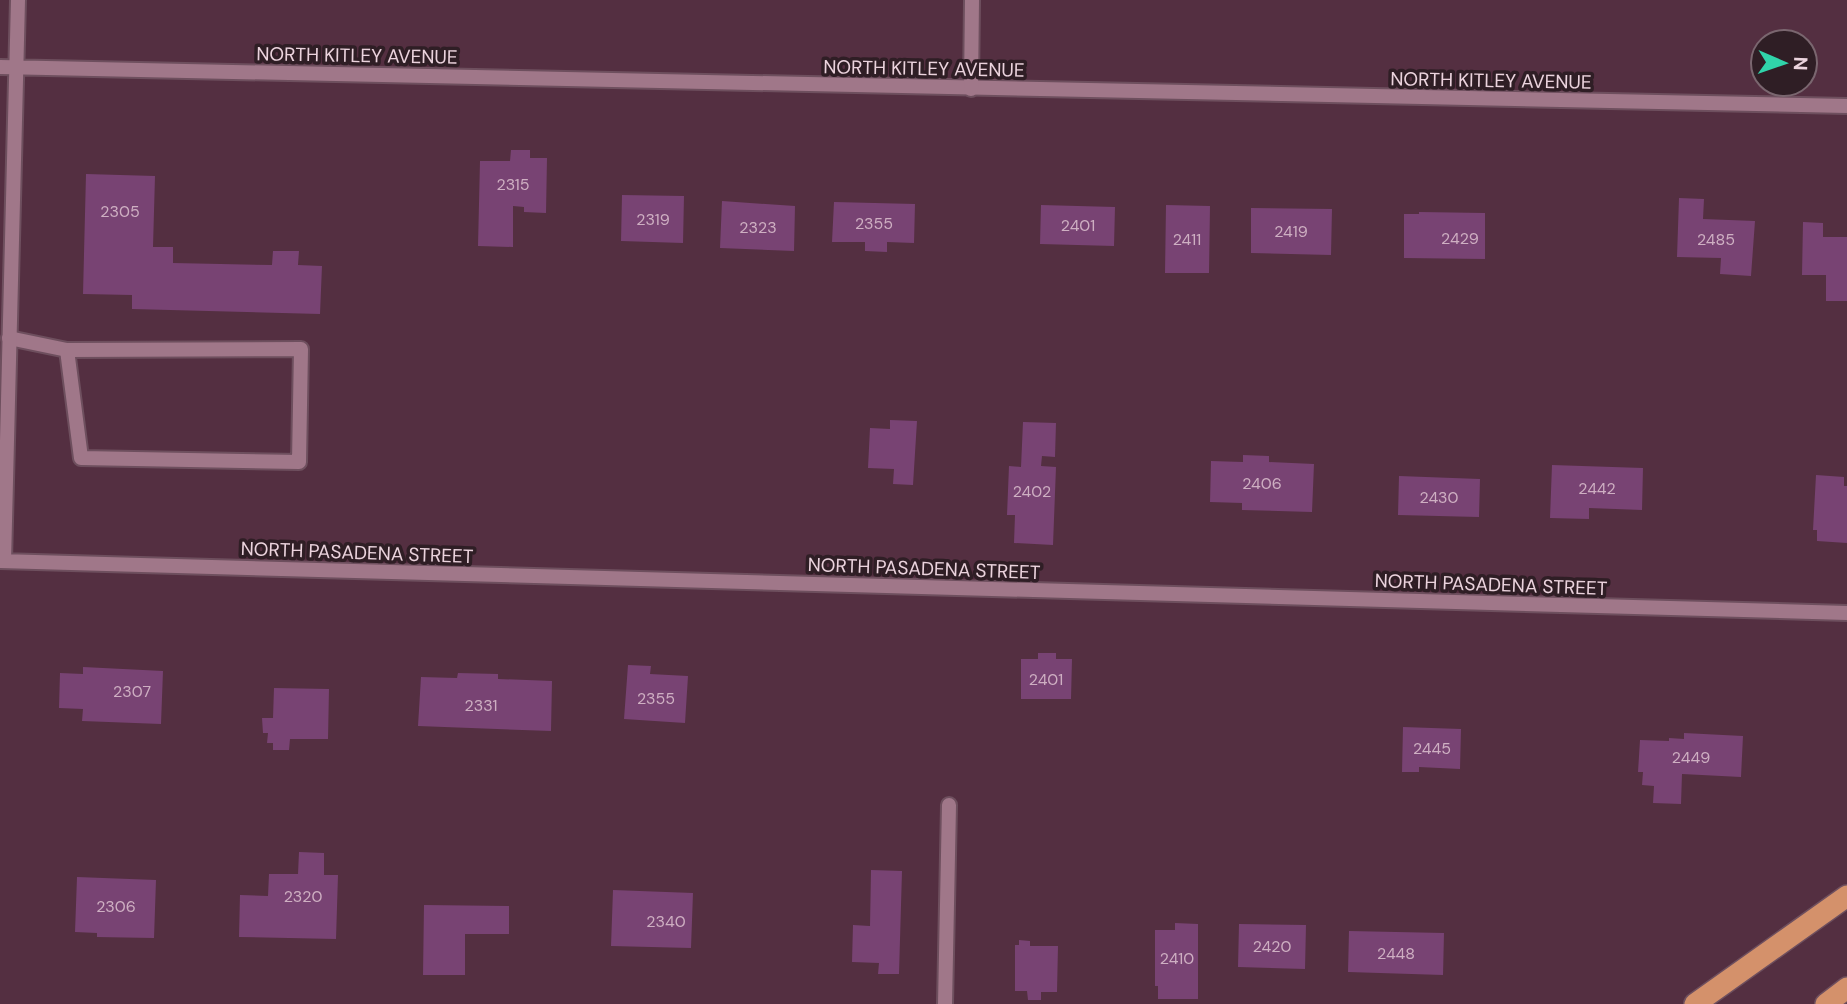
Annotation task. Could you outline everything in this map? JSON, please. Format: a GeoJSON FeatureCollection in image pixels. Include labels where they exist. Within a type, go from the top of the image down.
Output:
{"type":"FeatureCollection","features":[{"type":"Feature","properties":{"kind":"highway"},"geometry":{"type":"LineString","coordinates":[[1695,1004],[1847,896]]}},
{"type":"Feature","properties":{"kind":"highway"},"geometry":{"type":"LineString","coordinates":[[1826,1004],[1847,988]]}},
{"type":"Feature","properties":{"kind":"street"},"geometry":{"type":"LineString","coordinates":[[2,561],[18,0]]}},
{"type":"Feature","properties":{"kind":"street"},"geometry":{"type":"LineString","coordinates":[[971,89],[972,0]]}},
{"type":"Feature","properties":{"kind":"street","name":"NORTH KITLEY AVENUE"},"geometry":{"type":"LineString","coordinates":[[0,67],[1847,106]]}},
{"type":"Feature","properties":{"kind":"street"},"geometry":{"type":"LineString","coordinates":[[9,338],[67,350],[300,349],[299,463],[81,458],[67,350]]}},
{"type":"Feature","properties":{"kind":"street","name":"NORTH PASADENA STREET"},"geometry":{"type":"LineString","coordinates":[[2,561],[1847,613]]}},
{"type":"Feature","properties":{"kind":"street"},"geometry":{"type":"LineString","coordinates":[[945,1004],[949,805]]}},
{"type":"Feature","properties":{"kind":"building"},"geometry":{"type":"Polygon","coordinates":[[[511,150],[530,150],[530,158],[547,158],[546,213],[524,212],[524,207],[513,206],[513,247],[478,246],[480,161],[510,161],[511,150]]]}},
{"type":"Feature","properties":{"kind":"building"},"geometry":{"type":"Polygon","coordinates":[[[86,174],[155,176],[153,247],[173,247],[173,263],[272,265],[273,251],[299,251],[298,265],[322,266],[320,314],[132,309],[132,295],[83,294],[86,174]]]}},
{"type":"Feature","properties":{"kind":"building"},"geometry":{"type":"Polygon","coordinates":[[[622,195],[684,196],[683,243],[621,241],[622,195]]]}},
{"type":"Feature","properties":{"kind":"building"},"geometry":{"type":"Polygon","coordinates":[[[1679,198],[1704,199],[1703,219],[1755,221],[1751,276],[1720,274],[1721,258],[1677,257],[1679,198]]]}},
{"type":"Feature","properties":{"kind":"building"},"geometry":{"type":"Polygon","coordinates":[[[722,201],[795,206],[794,251],[720,248],[722,201]]]}},
{"type":"Feature","properties":{"kind":"building"},"geometry":{"type":"Polygon","coordinates":[[[834,202],[915,204],[914,243],[887,242],[887,252],[865,251],[865,242],[832,242],[834,202]]]}},
{"type":"Feature","properties":{"kind":"building"},"geometry":{"type":"Polygon","coordinates":[[[1041,205],[1115,207],[1114,246],[1040,244],[1041,205]]]}},
{"type":"Feature","properties":{"kind":"building"},"geometry":{"type":"Polygon","coordinates":[[[1166,205],[1210,206],[1209,273],[1165,273],[1166,205]]]}},
{"type":"Feature","properties":{"kind":"building"},"geometry":{"type":"Polygon","coordinates":[[[1251,208],[1332,209],[1331,255],[1251,253],[1251,208]]]}},
{"type":"Feature","properties":{"kind":"building"},"geometry":{"type":"Polygon","coordinates":[[[1485,213],[1485,259],[1404,258],[1404,214],[1485,213]]]}},
{"type":"Feature","properties":{"kind":"building"},"geometry":{"type":"Polygon","coordinates":[[[1803,222],[1823,223],[1823,237],[1847,237],[1847,301],[1826,301],[1826,275],[1802,275],[1803,222]]]}},
{"type":"Feature","properties":{"kind":"building"},"geometry":{"type":"Polygon","coordinates":[[[890,420],[917,421],[913,485],[893,484],[894,469],[868,468],[870,428],[890,429],[890,420]]]}},
{"type":"Feature","properties":{"kind":"building"},"geometry":{"type":"Polygon","coordinates":[[[1023,422],[1056,423],[1055,457],[1042,456],[1041,466],[1056,467],[1053,545],[1014,543],[1015,515],[1007,515],[1009,466],[1021,467],[1023,422]]]}},
{"type":"Feature","properties":{"kind":"building"},"geometry":{"type":"Polygon","coordinates":[[[1243,455],[1269,456],[1269,462],[1314,464],[1312,512],[1242,510],[1242,503],[1210,502],[1211,461],[1243,462],[1243,455]]]}},
{"type":"Feature","properties":{"kind":"building"},"geometry":{"type":"Polygon","coordinates":[[[1552,465],[1643,468],[1642,510],[1589,508],[1589,519],[1550,518],[1552,465]]]}},
{"type":"Feature","properties":{"kind":"building"},"geometry":{"type":"Polygon","coordinates":[[[1816,475],[1844,477],[1844,486],[1847,486],[1847,543],[1817,541],[1817,530],[1813,530],[1816,475]]]}},
{"type":"Feature","properties":{"kind":"building"},"geometry":{"type":"Polygon","coordinates":[[[1399,476],[1480,479],[1479,517],[1398,515],[1399,476]]]}},
{"type":"Feature","properties":{"kind":"building"},"geometry":{"type":"Polygon","coordinates":[[[1038,653],[1056,653],[1056,659],[1072,659],[1071,699],[1021,699],[1021,659],[1038,659],[1038,653]]]}},
{"type":"Feature","properties":{"kind":"building"},"geometry":{"type":"Polygon","coordinates":[[[628,665],[651,666],[650,674],[688,676],[685,723],[624,719],[628,665]]]}},
{"type":"Feature","properties":{"kind":"building"},"geometry":{"type":"Polygon","coordinates":[[[83,667],[163,671],[161,724],[82,721],[83,709],[59,708],[60,673],[83,674],[83,667]]]}},
{"type":"Feature","properties":{"kind":"building"},"geometry":{"type":"Polygon","coordinates":[[[458,673],[498,674],[498,679],[552,681],[551,731],[418,726],[421,677],[457,678],[458,673]]]}},
{"type":"Feature","properties":{"kind":"building"},"geometry":{"type":"Polygon","coordinates":[[[274,688],[329,689],[328,739],[290,739],[289,750],[273,750],[273,743],[267,743],[268,733],[263,733],[262,718],[273,718],[274,688]]]}},
{"type":"Feature","properties":{"kind":"building"},"geometry":{"type":"Polygon","coordinates":[[[1403,727],[1461,729],[1460,769],[1419,767],[1419,772],[1402,772],[1403,727]]]}},
{"type":"Feature","properties":{"kind":"building"},"geometry":{"type":"Polygon","coordinates":[[[1684,733],[1743,736],[1741,777],[1682,774],[1681,804],[1653,803],[1654,786],[1642,785],[1643,772],[1638,772],[1640,740],[1684,739],[1684,733]]]}},
{"type":"Feature","properties":{"kind":"building"},"geometry":{"type":"Polygon","coordinates":[[[299,852],[324,853],[324,875],[338,875],[336,939],[239,937],[240,895],[268,896],[269,874],[298,874],[299,852]]]}},
{"type":"Feature","properties":{"kind":"building"},"geometry":{"type":"Polygon","coordinates":[[[871,870],[902,871],[899,974],[878,974],[879,963],[852,962],[853,925],[870,926],[871,870]]]}},
{"type":"Feature","properties":{"kind":"building"},"geometry":{"type":"Polygon","coordinates":[[[77,877],[156,880],[154,938],[97,937],[97,933],[75,932],[77,877]]]}},
{"type":"Feature","properties":{"kind":"building"},"geometry":{"type":"Polygon","coordinates":[[[613,890],[693,893],[691,948],[611,946],[613,890]]]}},
{"type":"Feature","properties":{"kind":"building"},"geometry":{"type":"Polygon","coordinates":[[[424,905],[509,906],[509,934],[465,934],[465,975],[423,975],[424,905]]]}},
{"type":"Feature","properties":{"kind":"building"},"geometry":{"type":"Polygon","coordinates":[[[1175,923],[1198,924],[1198,999],[1158,999],[1158,986],[1155,986],[1155,930],[1175,930],[1175,923]]]}},
{"type":"Feature","properties":{"kind":"building"},"geometry":{"type":"Polygon","coordinates":[[[1239,924],[1306,925],[1305,969],[1238,967],[1239,924]]]}},
{"type":"Feature","properties":{"kind":"building"},"geometry":{"type":"Polygon","coordinates":[[[1349,931],[1444,933],[1443,975],[1348,972],[1349,931]]]}},
{"type":"Feature","properties":{"kind":"building"},"geometry":{"type":"Polygon","coordinates":[[[1019,940],[1030,941],[1030,946],[1058,946],[1057,992],[1041,992],[1041,1000],[1028,1000],[1027,991],[1015,991],[1015,945],[1019,945],[1019,940]]]}}]}
